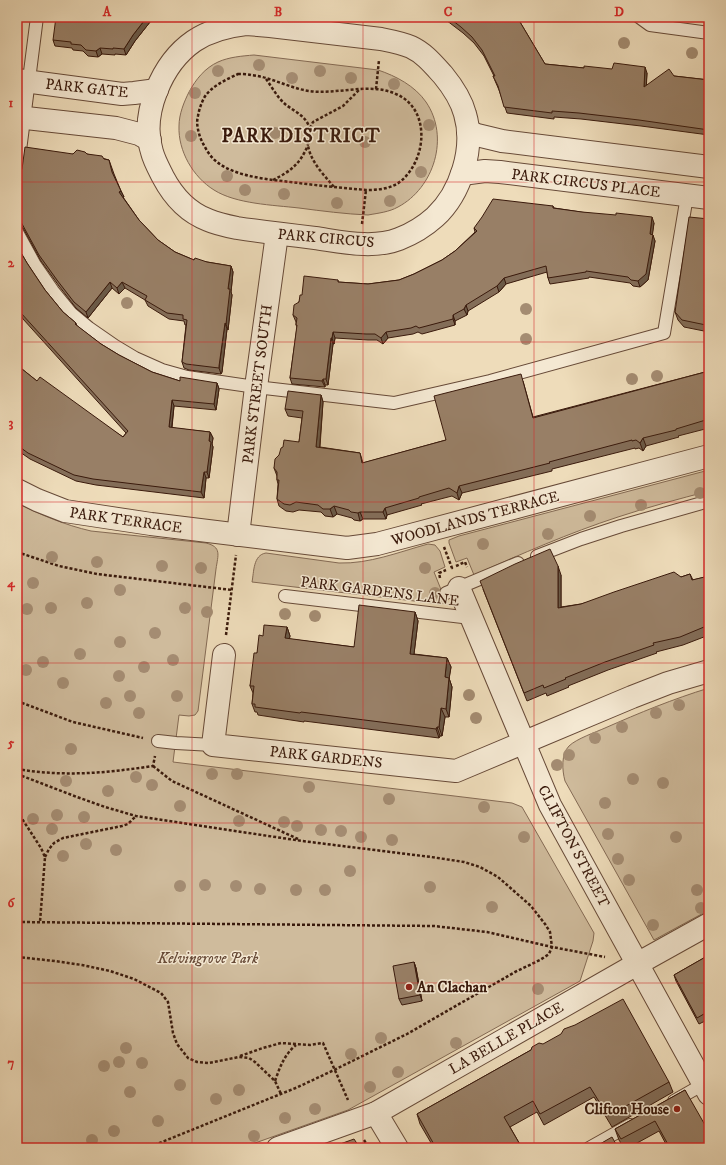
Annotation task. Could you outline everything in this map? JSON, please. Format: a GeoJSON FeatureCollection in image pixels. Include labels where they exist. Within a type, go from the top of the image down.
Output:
{"type":"FeatureCollection","features":[{"type":"Feature","properties":{"kind":"street","name":"PARK CIRCUS"},"geometry":{"type":"LineString","coordinates":[[246,24],[270,26],[382,39],[411,47],[428,58],[450,84],[459,98],[465,114],[468,131],[468,153],[462,174],[446,205],[436,217],[412,233],[398,240],[360,244],[237,228],[208,220],[188,209],[169,189],[151,151],[149,130],[150,115],[157,90],[170,65],[194,41],[229,26],[246,24]]}},
{"type":"Feature","properties":{"kind":"street","name":"PARK GATE"},"geometry":{"type":"LineString","coordinates":[[23,81],[122,94],[134,94],[157,90]]}},
{"type":"Feature","properties":{"kind":"street"},"geometry":{"type":"LineString","coordinates":[[21,117],[116,128],[139,134],[150,140]]}},
{"type":"Feature","properties":{"kind":"street","name":"PARK CIRCUS PLACE"},"geometry":{"type":"LineString","coordinates":[[468,131],[477,135],[502,141],[701,166]]}},
{"type":"Feature","properties":{"kind":"street"},"geometry":{"type":"LineString","coordinates":[[687,196],[701,166]]}},
{"type":"Feature","properties":{"kind":"street","name":"PARK CIRCUS PLACE"},"geometry":{"type":"LineString","coordinates":[[462,174],[485,171],[500,172],[709,198]]}},
{"type":"Feature","properties":{"kind":"street","name":"PARK STREET SOUTH"},"geometry":{"type":"LineString","coordinates":[[238,535],[256,387],[278,234]]}},
{"type":"Feature","properties":{"kind":"street","name":"WOODLANDS TERRACE"},"geometry":{"type":"LineString","coordinates":[[238,535],[347,548],[377,544],[709,456]]}},
{"type":"Feature","properties":{"kind":"street","name":"PARK TERRACE"},"geometry":{"type":"LineString","coordinates":[[17,490],[65,511],[238,535]]}},
{"type":"Feature","properties":{"kind":"street","name":"CLIFTON STREET"},"geometry":{"type":"LineString","coordinates":[[449,588],[471,618],[550,805],[636,964],[707,1087]]}},
{"type":"Feature","properties":{"kind":"street"},"geometry":{"type":"LineString","coordinates":[[213,745],[224,655]]}},
{"type":"Feature","properties":{"kind":"street","name":"PARK GARDENS"},"geometry":{"type":"LineString","coordinates":[[213,745],[456,771],[661,686],[709,671]]}},
{"type":"Feature","properties":{"kind":"street","name":"LA BELLE PLACE"},"geometry":{"type":"LineString","coordinates":[[278,1148],[376,1113],[636,964],[709,924]]}},
{"type":"Feature","properties":{"kind":"street"},"geometry":{"type":"LineString","coordinates":[[376,1113],[397,1148]]}},
{"type":"Feature","properties":{"kind":"lane"},"geometry":{"type":"LineString","coordinates":[[17,174],[23,81],[37,17]]}},
{"type":"Feature","properties":{"kind":"lane"},"geometry":{"type":"LineString","coordinates":[[640,17],[650,25],[709,33]]}},
{"type":"Feature","properties":{"kind":"lane"},"geometry":{"type":"LineString","coordinates":[[17,232],[35,265],[53,291],[72,313],[89,328],[135,358],[162,370],[187,377],[256,387],[394,402],[490,381],[664,333],[687,196]]}},
{"type":"Feature","properties":{"kind":"lane"},"geometry":{"type":"LineString","coordinates":[[449,588],[581,539],[709,501]]}},
{"type":"Feature","properties":{"kind":"lane","name":"PARK GARDENS LANE"},"geometry":{"type":"LineString","coordinates":[[285,596],[471,618]]}},
{"type":"Feature","properties":{"kind":"lane"},"geometry":{"type":"LineString","coordinates":[[158,741],[213,745]]}},
{"type":"Feature","properties":{"kind":"lane"},"geometry":{"type":"LineString","coordinates":[[663,1107],[707,1087]]}},
{"type":"Feature","properties":{"kind":"lane"},"geometry":{"type":"LineString","coordinates":[[589,1148],[643,1118]]}},
{"type":"Feature","properties":{"kind":"path"},"geometry":{"type":"LineString","coordinates":[[376,89],[382,39]]}},
{"type":"Feature","properties":{"kind":"path"},"geometry":{"type":"LineString","coordinates":[[238,74],[250,74],[309,91],[323,92],[360,90],[376,89],[397,94],[415,109],[420,121],[422,134],[420,148],[414,162],[400,181],[392,186],[379,190],[334,187],[262,179],[243,174],[217,162],[208,153],[198,130],[197,120],[204,97],[213,88],[226,79],[238,74]]}},
{"type":"Feature","properties":{"kind":"path"},"geometry":{"type":"LineString","coordinates":[[266,79],[285,104],[308,123],[308,145],[310,154],[315,163],[334,187]]}},
{"type":"Feature","properties":{"kind":"path"},"geometry":{"type":"LineString","coordinates":[[309,128],[313,122],[343,106],[360,90]]}},
{"type":"Feature","properties":{"kind":"path"},"geometry":{"type":"LineString","coordinates":[[272,180],[290,170],[297,164],[304,155],[308,145]]}},
{"type":"Feature","properties":{"kind":"path"},"geometry":{"type":"LineString","coordinates":[[360,244],[366,190]]}},
{"type":"Feature","properties":{"kind":"path"},"geometry":{"type":"LineString","coordinates":[[436,529],[452,568],[438,573],[449,588]]}},
{"type":"Feature","properties":{"kind":"path"},"geometry":{"type":"LineString","coordinates":[[17,552],[59,566],[97,574],[232,590]]}},
{"type":"Feature","properties":{"kind":"path"},"geometry":{"type":"LineString","coordinates":[[224,655],[235,561]]}},
{"type":"Feature","properties":{"kind":"path"},"geometry":{"type":"LineString","coordinates":[[17,701],[73,722],[158,741],[153,766]]}},
{"type":"Feature","properties":{"kind":"path"},"geometry":{"type":"LineString","coordinates":[[17,769],[40,773],[87,774],[153,766],[172,781],[302,841]]}},
{"type":"Feature","properties":{"kind":"path"},"geometry":{"type":"LineString","coordinates":[[17,774],[84,800],[136,816],[302,841],[464,862],[480,867],[498,877],[531,906],[550,932],[552,947],[549,954],[407,1034],[334,1070],[280,1094],[147,1148]]}},
{"type":"Feature","properties":{"kind":"path"},"geometry":{"type":"LineString","coordinates":[[17,811],[41,848],[44,857],[40,922]]}},
{"type":"Feature","properties":{"kind":"path"},"geometry":{"type":"LineString","coordinates":[[44,857],[54,843],[63,838],[122,826],[128,824],[136,816]]}},
{"type":"Feature","properties":{"kind":"path"},"geometry":{"type":"LineString","coordinates":[[17,922],[434,926],[487,932],[636,964]]}},
{"type":"Feature","properties":{"kind":"path"},"geometry":{"type":"LineString","coordinates":[[17,957],[55,960],[110,971],[134,979],[161,993],[168,1002],[173,1033],[177,1044],[188,1058],[197,1062],[209,1063],[239,1057],[263,1048],[281,1044],[310,1045],[323,1043],[334,1070]]}},
{"type":"Feature","properties":{"kind":"path"},"geometry":{"type":"LineString","coordinates":[[275,1082],[284,1057],[296,1044]]}},
{"type":"Feature","properties":{"kind":"path"},"geometry":{"type":"LineString","coordinates":[[239,1057],[248,1058],[255,1062],[275,1082],[280,1094]]}},
{"type":"Feature","properties":{"kind":"green space"},"geometry":{"type":"Polygon","coordinates":[[[254,55],[378,70],[392,75],[411,86],[426,102],[433,116],[437,130],[437,146],[434,160],[429,175],[421,188],[411,198],[395,209],[368,215],[266,205],[244,201],[223,195],[206,185],[193,171],[181,145],[179,122],[184,104],[189,92],[201,74],[209,67],[227,59],[254,55]]]}},
{"type":"Feature","properties":{"kind":"green space"},"geometry":{"type":"Polygon","coordinates":[[[709,470],[709,491],[600,523],[545,544],[474,575],[467,558],[456,562],[449,543],[449,540],[459,536],[709,470]]]}},
{"type":"Feature","properties":{"kind":"green space","name":"Kelvingrove Park"},"geometry":{"type":"Polygon","coordinates":[[[17,503],[53,519],[91,531],[206,543],[217,549],[218,560],[198,711],[195,715],[179,715],[173,762],[512,803],[522,807],[594,933],[593,941],[580,981],[348,1110],[241,1148],[17,1148],[17,503]]]}},
{"type":"Feature","properties":{"kind":"green space"},"geometry":{"type":"Polygon","coordinates":[[[428,544],[435,545],[440,551],[445,567],[434,572],[442,592],[444,603],[440,604],[252,582],[256,560],[262,554],[266,553],[339,563],[350,563],[373,560],[428,544]]]}},
{"type":"Feature","properties":{"kind":"green space"},"geometry":{"type":"Polygon","coordinates":[[[709,688],[709,910],[654,940],[565,781],[563,772],[563,758],[566,749],[572,743],[581,738],[656,706],[709,688]]]}},
{"type":"Feature","properties":{"kind":"building"},"geometry":{"type":"Polygon","coordinates":[[[56,17],[147,17],[124,49],[100,48],[96,51],[86,50],[81,45],[71,44],[71,42],[53,40],[56,17]]]}},
{"type":"Feature","properties":{"kind":"building"},"geometry":{"type":"Polygon","coordinates":[[[448,17],[517,17],[545,64],[612,69],[614,63],[645,67],[644,87],[669,69],[674,76],[709,80],[709,130],[579,113],[552,111],[552,113],[504,107],[498,86],[493,76],[495,76],[482,50],[472,37],[448,17]]]}},
{"type":"Feature","properties":{"kind":"building"},"geometry":{"type":"Polygon","coordinates":[[[25,147],[73,154],[77,150],[87,154],[102,156],[104,159],[109,160],[112,172],[121,191],[119,192],[139,220],[158,240],[175,252],[194,260],[195,258],[207,262],[231,266],[226,324],[225,323],[219,368],[186,364],[182,362],[187,320],[183,319],[183,315],[167,313],[145,300],[147,296],[122,282],[117,288],[110,282],[86,312],[74,302],[39,255],[21,222],[17,220],[17,175],[22,169],[25,147]]]}},
{"type":"Feature","properties":{"kind":"building"},"geometry":{"type":"Polygon","coordinates":[[[493,199],[553,206],[553,208],[582,212],[616,215],[616,213],[652,217],[650,234],[653,235],[646,274],[638,281],[631,280],[628,277],[586,271],[548,278],[546,266],[504,278],[497,286],[453,315],[453,319],[419,328],[416,326],[386,332],[381,338],[375,334],[333,332],[326,379],[323,379],[322,381],[290,378],[297,325],[297,318],[293,315],[294,305],[299,302],[300,295],[302,295],[304,276],[338,280],[338,282],[368,284],[399,280],[414,274],[442,260],[455,251],[477,231],[474,228],[493,199]]]}},
{"type":"Feature","properties":{"kind":"building"},"geometry":{"type":"Polygon","coordinates":[[[689,217],[709,219],[709,322],[706,325],[682,320],[675,312],[689,217]]]}},
{"type":"Feature","properties":{"kind":"building"},"geometry":{"type":"Polygon","coordinates":[[[17,246],[45,290],[63,312],[76,323],[75,324],[101,344],[152,372],[180,381],[180,377],[217,383],[214,404],[172,400],[169,427],[210,432],[209,441],[211,442],[207,472],[204,472],[201,492],[93,479],[74,475],[28,453],[17,445],[17,365],[37,381],[40,377],[123,437],[128,431],[21,313],[17,306],[17,246]]]}},
{"type":"Feature","properties":{"kind":"building"},"geometry":{"type":"Polygon","coordinates":[[[709,371],[709,419],[676,430],[643,438],[640,443],[636,440],[632,440],[459,486],[457,493],[449,488],[385,508],[383,512],[358,513],[334,506],[330,509],[323,509],[318,505],[296,502],[290,505],[284,504],[277,499],[279,480],[277,480],[277,472],[274,468],[275,459],[283,447],[284,440],[299,442],[303,411],[285,409],[288,391],[321,395],[316,447],[360,453],[362,463],[446,440],[434,396],[521,374],[533,418],[709,371]]]}},
{"type":"Feature","properties":{"kind":"building"},"geometry":{"type":"Polygon","coordinates":[[[550,549],[558,566],[558,608],[581,604],[674,572],[681,577],[690,574],[692,580],[709,576],[709,626],[680,637],[653,643],[654,645],[605,662],[544,688],[543,685],[524,693],[480,581],[550,549]]]}},
{"type":"Feature","properties":{"kind":"building"},"geometry":{"type":"Polygon","coordinates":[[[359,605],[415,612],[410,654],[447,658],[445,677],[449,678],[446,709],[441,708],[439,727],[436,729],[255,707],[255,704],[252,704],[254,686],[250,686],[254,653],[257,653],[259,635],[263,636],[264,625],[287,627],[285,638],[354,647],[359,605]]]}},
{"type":"Feature","properties":{"kind":"building"},"geometry":{"type":"Polygon","coordinates":[[[709,955],[709,1011],[697,1018],[674,975],[709,955]]]}},
{"type":"Feature","properties":{"kind":"building","name":"An Clachan"},"geometry":{"type":"Polygon","coordinates":[[[414,962],[420,995],[399,999],[393,966],[414,962]]]}},
{"type":"Feature","properties":{"kind":"building"},"geometry":{"type":"Polygon","coordinates":[[[623,999],[669,1082],[608,1116],[590,1087],[540,1114],[533,1101],[504,1117],[522,1148],[436,1148],[417,1114],[531,1050],[532,1047],[539,1043],[543,1044],[561,1034],[564,1029],[575,1025],[623,999]]]}},
{"type":"Feature","properties":{"kind":"building","name":"Clifton House"},"geometry":{"type":"Polygon","coordinates":[[[685,1090],[709,1132],[709,1148],[670,1148],[655,1121],[621,1139],[615,1129],[685,1090]]]}},
{"type":"Feature","properties":{"kind":"building"},"geometry":{"type":"Polygon","coordinates":[[[612,1137],[618,1148],[593,1148],[612,1137]]]}},
{"type":"Feature","properties":{"kind":"building"},"geometry":{"type":"Polygon","coordinates":[[[354,1139],[360,1148],[329,1148],[354,1139]]]}},
{"type":"Feature","properties":{"kind":"place","name":"An Clachan"},"geometry":{"type":"Point","coordinates":[409,987]}},
{"type":"Feature","properties":{"kind":"place","name":"Clifton House"},"geometry":{"type":"Point","coordinates":[677,1109]}},
{"type":"Feature","properties":{"kind":"district","name":"PARK DISTRICT"},"geometry":{"type":"Point","coordinates":[301,135]}}]}
